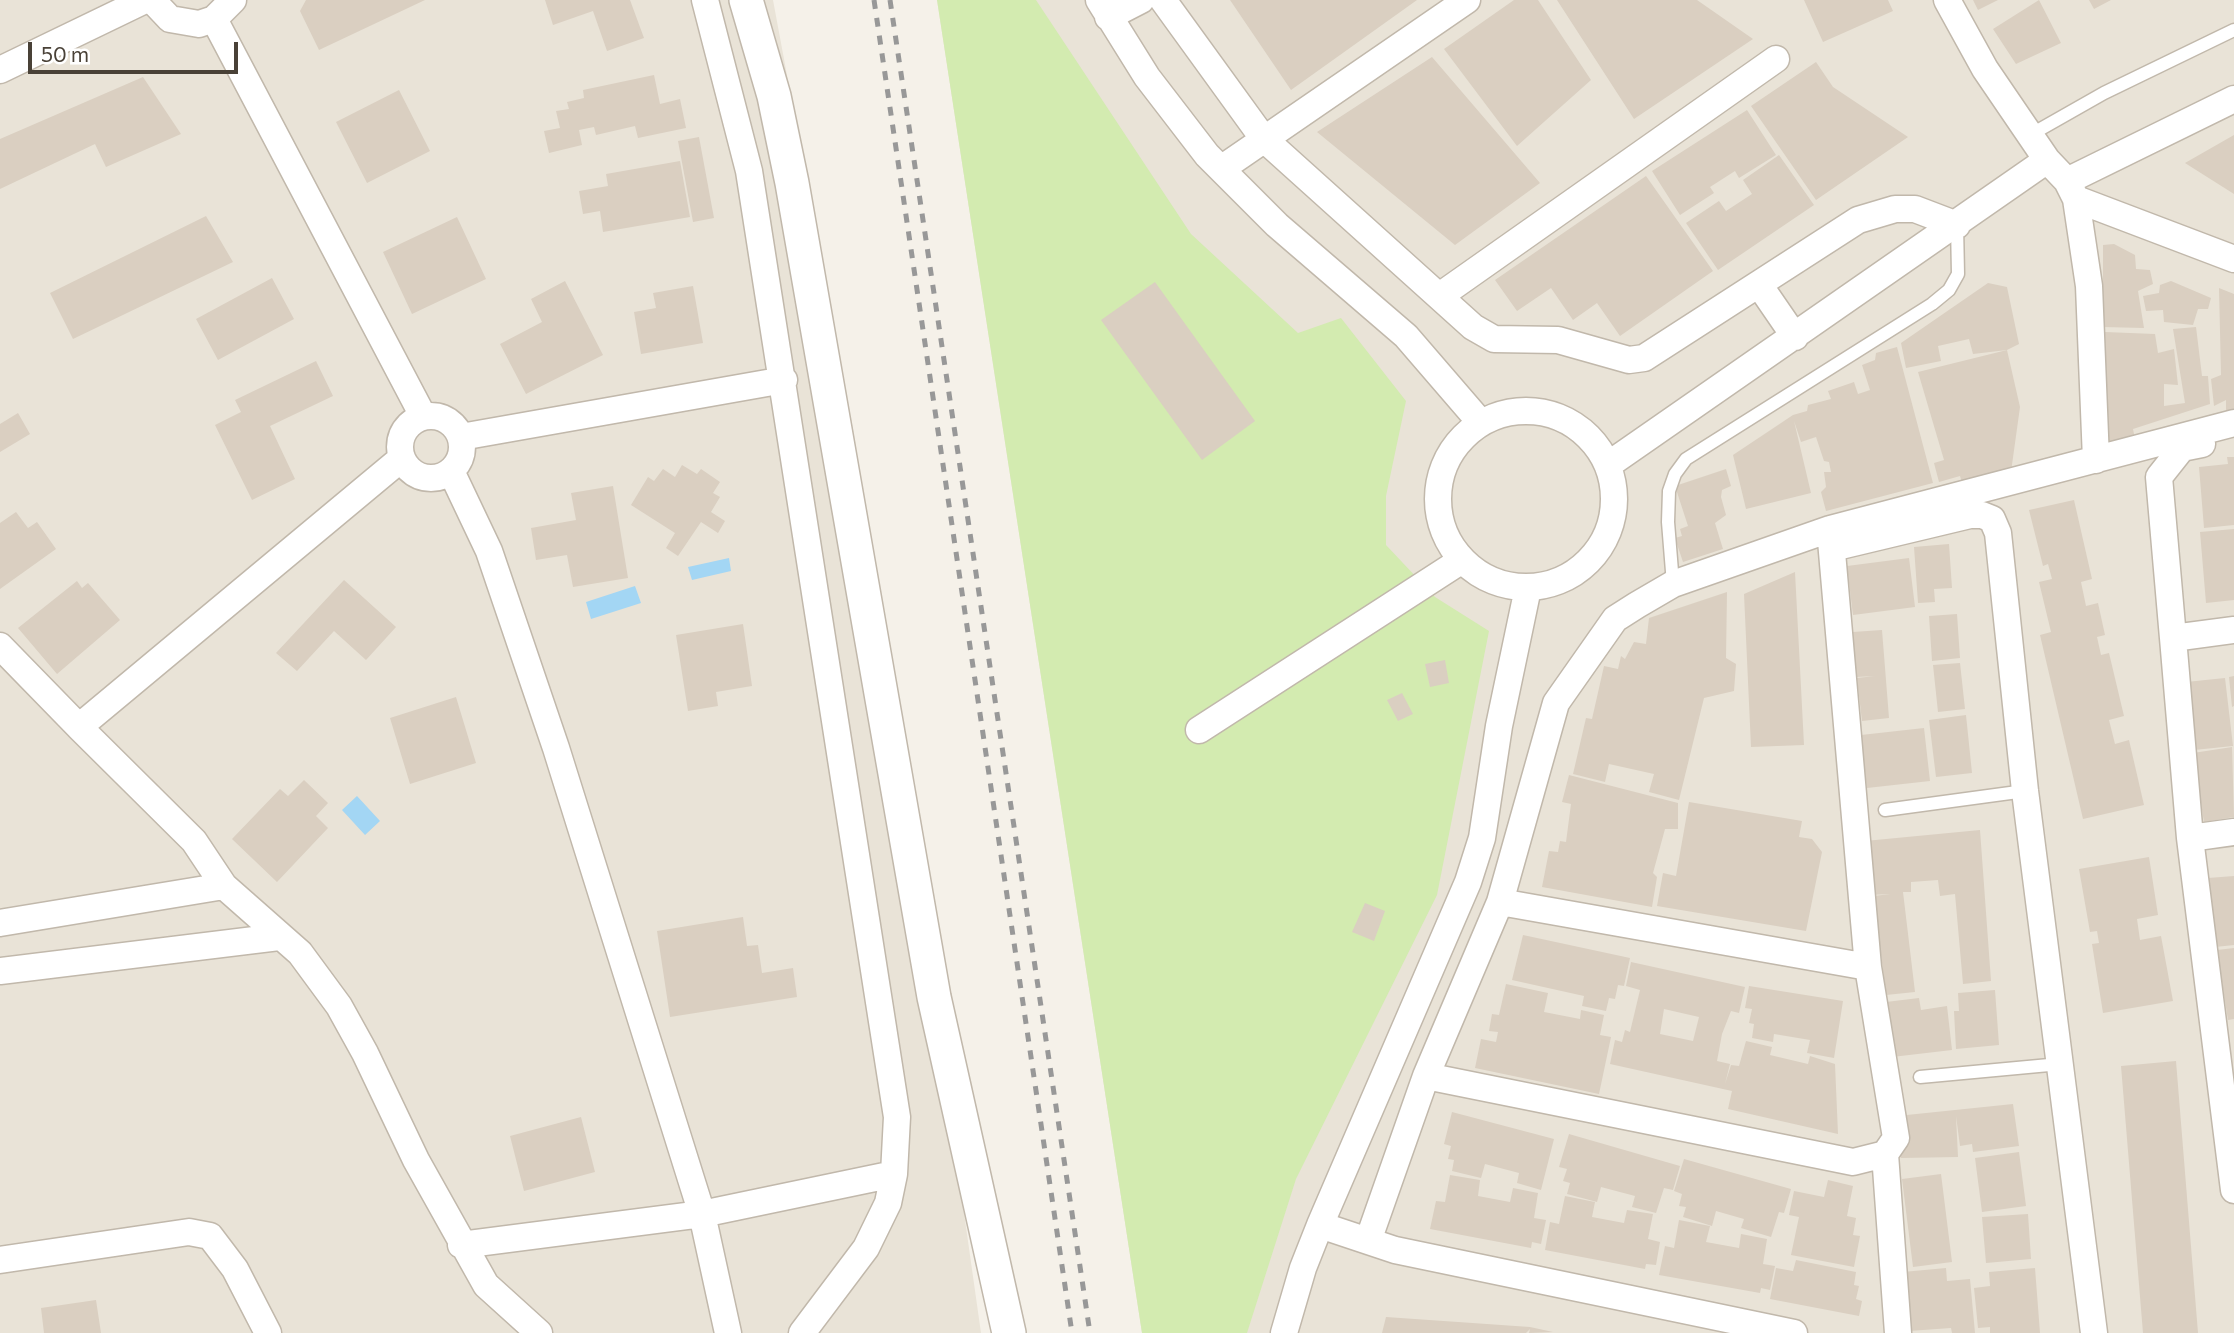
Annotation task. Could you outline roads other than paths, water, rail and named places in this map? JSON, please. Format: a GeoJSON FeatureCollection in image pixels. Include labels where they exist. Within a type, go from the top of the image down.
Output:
{"type":"FeatureCollection","features":[{"type":"Feature","properties":{"kind":"street"},"geometry":{"type":"LineString","coordinates":[[0,70],[145,0]]}},
{"type":"Feature","properties":{"kind":"street"},"geometry":{"type":"LineString","coordinates":[[152,0],[164,15],[184,24],[199,24],[214,19],[233,0]]}},
{"type":"Feature","properties":{"kind":"street"},"geometry":{"type":"LineString","coordinates":[[705,0],[750,171],[897,1118],[894,1174],[888,1203],[866,1248],[802,1333]]}},
{"type":"Feature","properties":{"kind":"street"},"geometry":{"type":"LineString","coordinates":[[746,0],[774,96],[792,183],[934,997],[1009,1333]]}},
{"type":"Feature","properties":{"kind":"street"},"geometry":{"type":"LineString","coordinates":[[1141,0],[1104,8],[1161,97],[1221,169],[1277,225],[1406,335],[1481,423]]}},
{"type":"Feature","properties":{"kind":"street"},"geometry":{"type":"LineString","coordinates":[[1163,0],[1263,138],[1441,295],[1473,327],[1494,339],[1558,340],[1637,360],[1760,286],[1858,220],[1876,213],[1915,209],[1957,225]]}},
{"type":"Feature","properties":{"kind":"street"},"geometry":{"type":"LineString","coordinates":[[1221,169],[1467,0]]}},
{"type":"Feature","properties":{"kind":"street"},"geometry":{"type":"LineString","coordinates":[[1947,0],[1985,69],[2047,160],[2072,190],[2234,259]]}},
{"type":"Feature","properties":{"kind":"street"},"geometry":{"type":"LineString","coordinates":[[214,19],[423,416]]}},
{"type":"Feature","properties":{"kind":"street"},"geometry":{"type":"LineString","coordinates":[[1441,295],[1776,59]]}},
{"type":"Feature","properties":{"kind":"street"},"geometry":{"type":"LineString","coordinates":[[2072,190],[2234,99]]}},
{"type":"Feature","properties":{"kind":"street"},"geometry":{"type":"LineString","coordinates":[[1608,465],[2047,160]]}},
{"type":"Feature","properties":{"kind":"street"},"geometry":{"type":"LineString","coordinates":[[2072,190],[2089,286],[2096,460]]}},
{"type":"Feature","properties":{"kind":"street"},"geometry":{"type":"LineString","coordinates":[[1760,286],[1794,337]]}},
{"type":"Feature","properties":{"kind":"street"},"geometry":{"type":"LineString","coordinates":[[461,437],[784,380]]}},
{"type":"Feature","properties":{"kind":"street"},"geometry":{"type":"LineString","coordinates":[[1513,412],[1554,416],[1577,426],[1590,438],[1608,465],[1615,503],[1612,521],[1600,547],[1581,568],[1565,579],[1528,588],[1499,583],[1462,560],[1442,526],[1439,487],[1452,450],[1481,423],[1513,412]]}},
{"type":"Feature","properties":{"kind":"street"},"geometry":{"type":"LineString","coordinates":[[423,416],[446,419],[461,437],[462,456],[451,471],[433,478],[414,473],[402,458],[400,448],[406,428],[423,416]]}},
{"type":"Feature","properties":{"kind":"street"},"geometry":{"type":"LineString","coordinates":[[1368,1241],[1426,1076],[1500,902],[1556,703],[1615,620],[1673,584],[2096,460],[2234,423]]}},
{"type":"Feature","properties":{"kind":"street"},"geometry":{"type":"LineString","coordinates":[[2234,437],[2182,449],[2159,477],[2190,838],[2234,1190]]}},
{"type":"Feature","properties":{"kind":"street"},"geometry":{"type":"LineString","coordinates":[[79,727],[402,458]]}},
{"type":"Feature","properties":{"kind":"street"},"geometry":{"type":"LineString","coordinates":[[451,471],[489,551],[556,748],[702,1214],[728,1333]]}},
{"type":"Feature","properties":{"kind":"street"},"geometry":{"type":"LineString","coordinates":[[1831,539],[1982,514],[1992,519],[1998,533],[2025,791],[2094,1333]]}},
{"type":"Feature","properties":{"kind":"street"},"geometry":{"type":"LineString","coordinates":[[1831,539],[1868,967],[1896,1138],[1885,1154],[1898,1333]]}},
{"type":"Feature","properties":{"kind":"street"},"geometry":{"type":"LineString","coordinates":[[1199,730],[1462,560]]}},
{"type":"Feature","properties":{"kind":"street"},"geometry":{"type":"LineString","coordinates":[[1284,1333],[1303,1268],[1320,1225],[1468,882],[1482,838],[1499,726],[1528,588]]}},
{"type":"Feature","properties":{"kind":"street"},"geometry":{"type":"LineString","coordinates":[[2173,638],[2234,630]]}},
{"type":"Feature","properties":{"kind":"street"},"geometry":{"type":"LineString","coordinates":[[0,646],[194,841],[224,886],[300,953],[339,1006],[461,1245],[486,1285],[539,1333]]}},
{"type":"Feature","properties":{"kind":"street"},"geometry":{"type":"LineString","coordinates":[[2190,838],[2234,832]]}},
{"type":"Feature","properties":{"kind":"street"},"geometry":{"type":"LineString","coordinates":[[0,923],[224,886]]}},
{"type":"Feature","properties":{"kind":"street"},"geometry":{"type":"LineString","coordinates":[[1500,902],[1868,967]]}},
{"type":"Feature","properties":{"kind":"street"},"geometry":{"type":"LineString","coordinates":[[0,971],[279,937]]}},
{"type":"Feature","properties":{"kind":"street"},"geometry":{"type":"LineString","coordinates":[[1426,1076],[1853,1162],[1885,1154]]}},
{"type":"Feature","properties":{"kind":"street"},"geometry":{"type":"LineString","coordinates":[[461,1245],[702,1214],[894,1174]]}},
{"type":"Feature","properties":{"kind":"street"},"geometry":{"type":"LineString","coordinates":[[1320,1225],[1395,1250],[1794,1333]]}},
{"type":"Feature","properties":{"kind":"street"},"geometry":{"type":"LineString","coordinates":[[0,1260],[189,1232],[210,1236],[236,1269],[268,1333]]}},
{"type":"Feature","properties":{"kind":"lane"},"geometry":{"type":"LineString","coordinates":[[2030,135],[2104,93],[2234,30]]}},
{"type":"Feature","properties":{"kind":"lane"},"geometry":{"type":"LineString","coordinates":[[1673,584],[1668,522],[1669,491],[1675,474],[1686,459],[1932,304],[1949,290],[1958,274],[1957,225]]}},
{"type":"Feature","properties":{"kind":"lane"},"geometry":{"type":"LineString","coordinates":[[1885,810],[2025,791]]}},
{"type":"Feature","properties":{"kind":"lane"},"geometry":{"type":"LineString","coordinates":[[1920,1077],[2060,1064]]}},
{"type":"Feature","properties":{"kind":"water"},"geometry":{"type":"Polygon","coordinates":[[[729,558],[731,571],[692,580],[688,567],[729,558]]]}},
{"type":"Feature","properties":{"kind":"water"},"geometry":{"type":"Polygon","coordinates":[[[635,586],[641,603],[591,619],[586,602],[635,586]]]}},
{"type":"Feature","properties":{"kind":"water"},"geometry":{"type":"Polygon","coordinates":[[[357,796],[380,821],[365,835],[342,810],[357,796]]]}},
{"type":"Feature","properties":{"kind":"railway"},"geometry":{"type":"LineString","coordinates":[[874,0],[1072,1333]]}},
{"type":"Feature","properties":{"kind":"railway"},"geometry":{"type":"LineString","coordinates":[[890,0],[1090,1333]]}}]}
